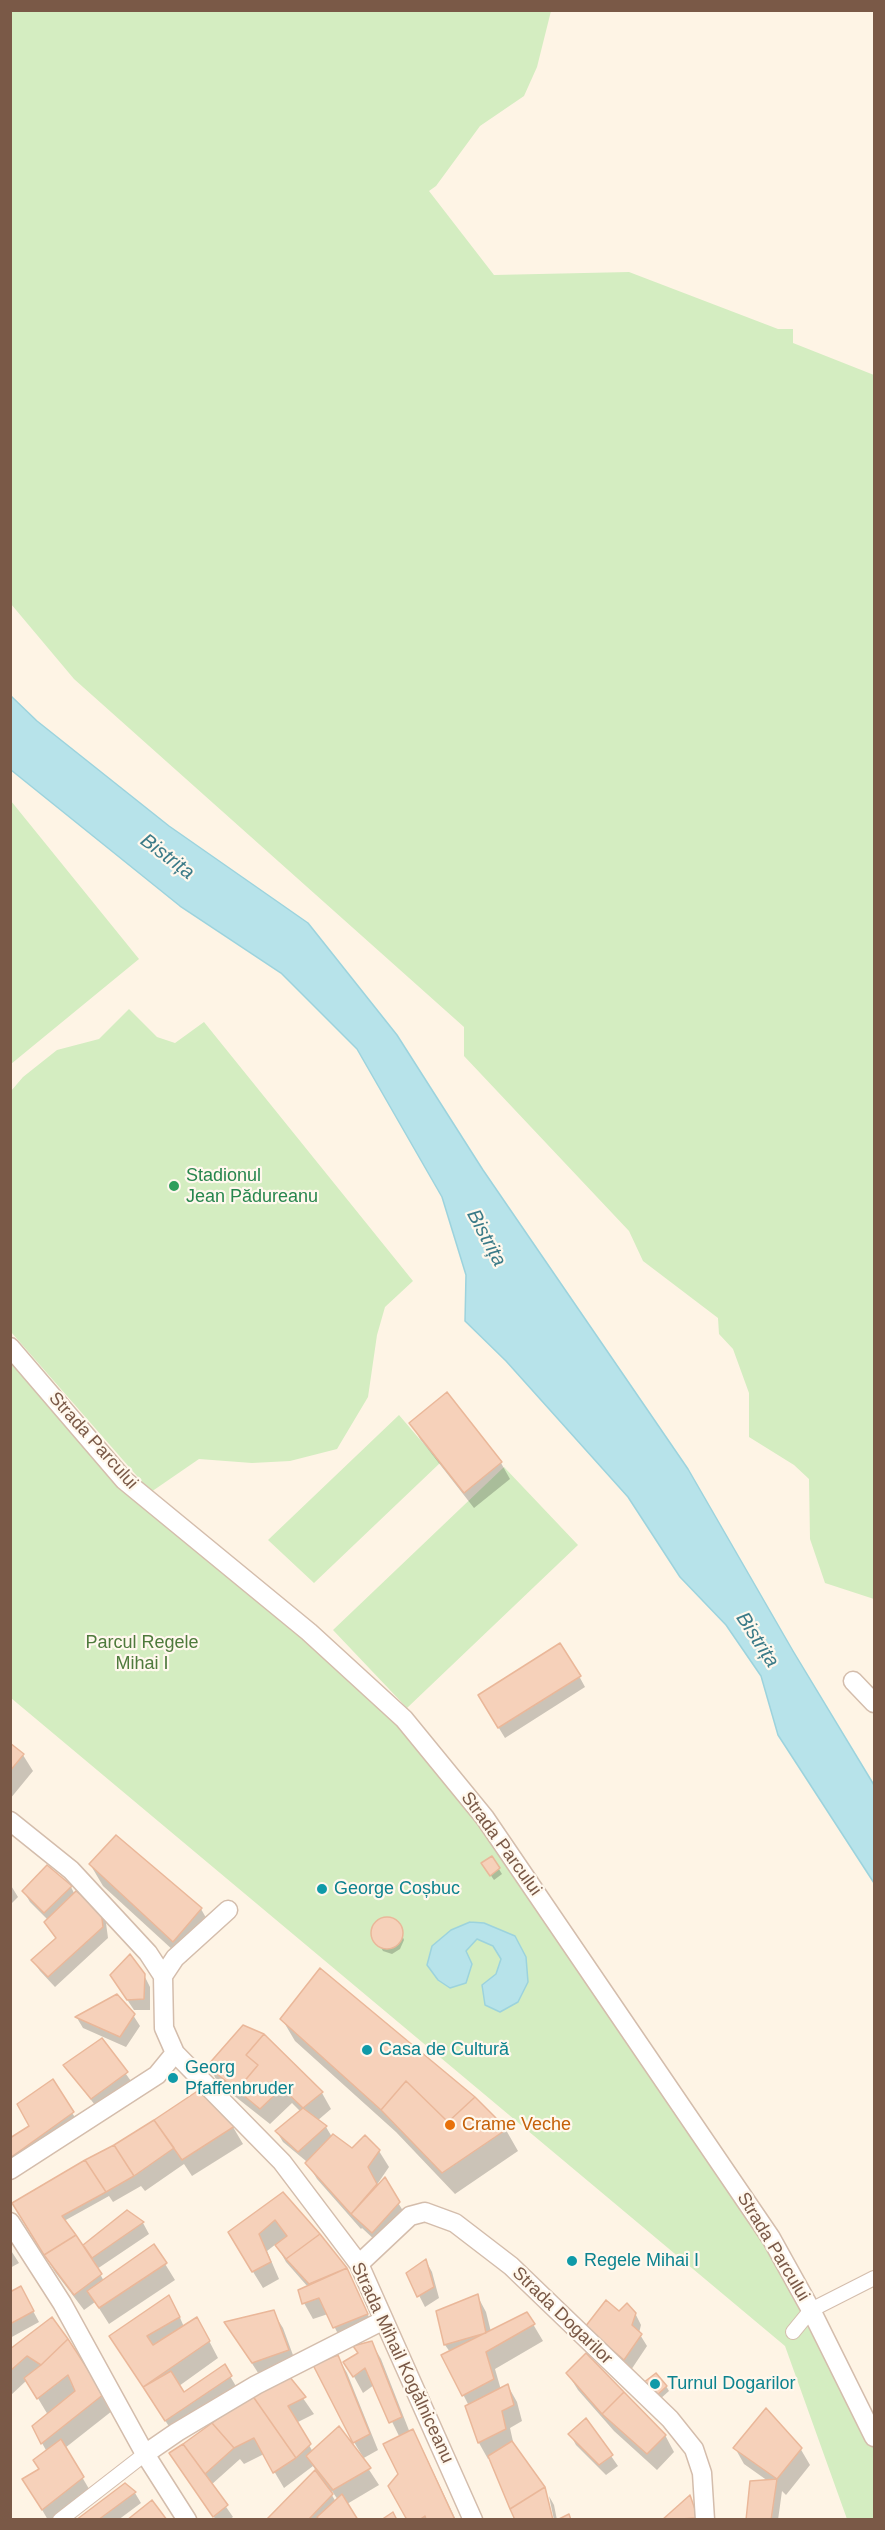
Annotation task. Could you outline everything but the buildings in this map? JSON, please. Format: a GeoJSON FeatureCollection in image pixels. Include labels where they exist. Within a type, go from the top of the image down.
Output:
{"type":"FeatureCollection","features":[{"type":"Feature","properties":{"kind":"street","name":"Strada Parcului"},"geometry":{"type":"LineString","coordinates":[[10,1347],[124,1480],[309,1632],[424,1741],[485,1818],[771,2238],[811,2310],[874,2437]]}},
{"type":"Feature","properties":{"kind":"street"},"geometry":{"type":"LineString","coordinates":[[853,1682],[874,1703]]}},
{"type":"Feature","properties":{"kind":"street"},"geometry":{"type":"LineString","coordinates":[[10,1821],[71,1870],[148,1953],[163,1976],[164,2028],[175,2053],[157,2075],[10,2170]]}},
{"type":"Feature","properties":{"kind":"street"},"geometry":{"type":"LineString","coordinates":[[163,1976],[175,1958],[228,1910]]}},
{"type":"Feature","properties":{"kind":"street","name":"Strada Mihail Kogălniceanu"},"geometry":{"type":"LineString","coordinates":[[175,2053],[282,2162],[359,2264],[473,2520]]}},
{"type":"Feature","properties":{"kind":"street","name":"Strada Dogarilor"},"geometry":{"type":"LineString","coordinates":[[359,2264],[410,2216],[425,2212],[455,2223],[511,2266],[670,2419],[694,2450],[702,2473],[705,2520]]}},
{"type":"Feature","properties":{"kind":"street"},"geometry":{"type":"LineString","coordinates":[[10,2222],[62,2303],[145,2454],[187,2520]]}},
{"type":"Feature","properties":{"kind":"street"},"geometry":{"type":"LineString","coordinates":[[793,2332],[811,2310],[874,2278]]}},
{"type":"Feature","properties":{"kind":"street"},"geometry":{"type":"LineString","coordinates":[[60,2520],[177,2432],[256,2385],[384,2320]]}},
{"type":"Feature","properties":{"kind":"green space"},"geometry":{"type":"Polygon","coordinates":[[[10,11],[551,11],[537,67],[524,96],[480,126],[436,186],[429,191],[494,275],[629,272],[778,329],[793,329],[793,343],[874,375],[874,1599],[825,1583],[810,1539],[809,1479],[794,1465],[749,1437],[749,1393],[733,1349],[719,1334],[718,1318],[643,1261],[629,1231],[464,1056],[464,1027],[74,679],[11,604],[10,11]]]}},
{"type":"Feature","properties":{"kind":"green space"},"geometry":{"type":"Polygon","coordinates":[[[11,801],[139,959],[10,1064],[11,801]]]}},
{"type":"Feature","properties":{"kind":"green space","name":"Stadionul Jean Pădureanu"},"geometry":{"type":"Polygon","coordinates":[[[129,1009],[157,1037],[175,1043],[204,1022],[413,1281],[385,1307],[377,1335],[368,1397],[337,1449],[290,1461],[252,1463],[199,1459],[151,1492],[11,1332],[11,1091],[23,1077],[57,1050],[99,1039],[129,1009]]]}},
{"type":"Feature","properties":{"kind":"green space","name":"Parcul Regele Mihai I"},"geometry":{"type":"Polygon","coordinates":[[[10,1351],[124,1480],[424,1741],[811,2310],[874,2428],[874,2519],[847,2519],[785,2346],[11,1698],[10,1351]]]}},
{"type":"Feature","properties":{"kind":"green space"},"geometry":{"type":"Polygon","coordinates":[[[399,1415],[440,1463],[314,1583],[268,1540],[399,1415]]]}},
{"type":"Feature","properties":{"kind":"green space"},"geometry":{"type":"Polygon","coordinates":[[[504,1467],[578,1545],[407,1708],[333,1630],[504,1467]]]}},
{"type":"Feature","properties":{"kind":"water","name":"Bistrița"},"geometry":{"type":"Polygon","coordinates":[[[11,696],[37,721],[169,826],[308,923],[397,1035],[483,1170],[688,1469],[793,1651],[874,1785],[874,1883],[778,1735],[761,1676],[726,1625],[680,1577],[628,1497],[506,1361],[465,1321],[466,1275],[442,1197],[357,1049],[281,973],[180,906],[11,770],[11,696]]]}},
{"type":"Feature","properties":{"kind":"water"},"geometry":{"type":"Polygon","coordinates":[[[470,1922],[484,1923],[515,1936],[526,1957],[528,1982],[518,2002],[500,2012],[485,2005],[482,1985],[496,1974],[501,1959],[493,1946],[477,1939],[466,1951],[472,1964],[466,1983],[450,1988],[438,1980],[427,1965],[432,1946],[451,1930],[470,1922]]]}},
{"type":"Feature","properties":{"kind":"place","name":"Stadionul Jean Pădureanu"},"geometry":{"type":"Point","coordinates":[174,1186]}},
{"type":"Feature","properties":{"kind":"place","name":"George Coșbuc"},"geometry":{"type":"Point","coordinates":[322,1889]}},
{"type":"Feature","properties":{"kind":"place","name":"Casa de Cultură"},"geometry":{"type":"Point","coordinates":[367,2050]}},
{"type":"Feature","properties":{"kind":"place","name":"Georg Pfaffenbruder"},"geometry":{"type":"Point","coordinates":[173,2078]}},
{"type":"Feature","properties":{"kind":"place","name":"Crame Veche"},"geometry":{"type":"Point","coordinates":[450,2125]}},
{"type":"Feature","properties":{"kind":"place","name":"Regele Mihai I"},"geometry":{"type":"Point","coordinates":[572,2261]}},
{"type":"Feature","properties":{"kind":"place","name":"Turnul Dogarilor"},"geometry":{"type":"Point","coordinates":[655,2384]}}]}
